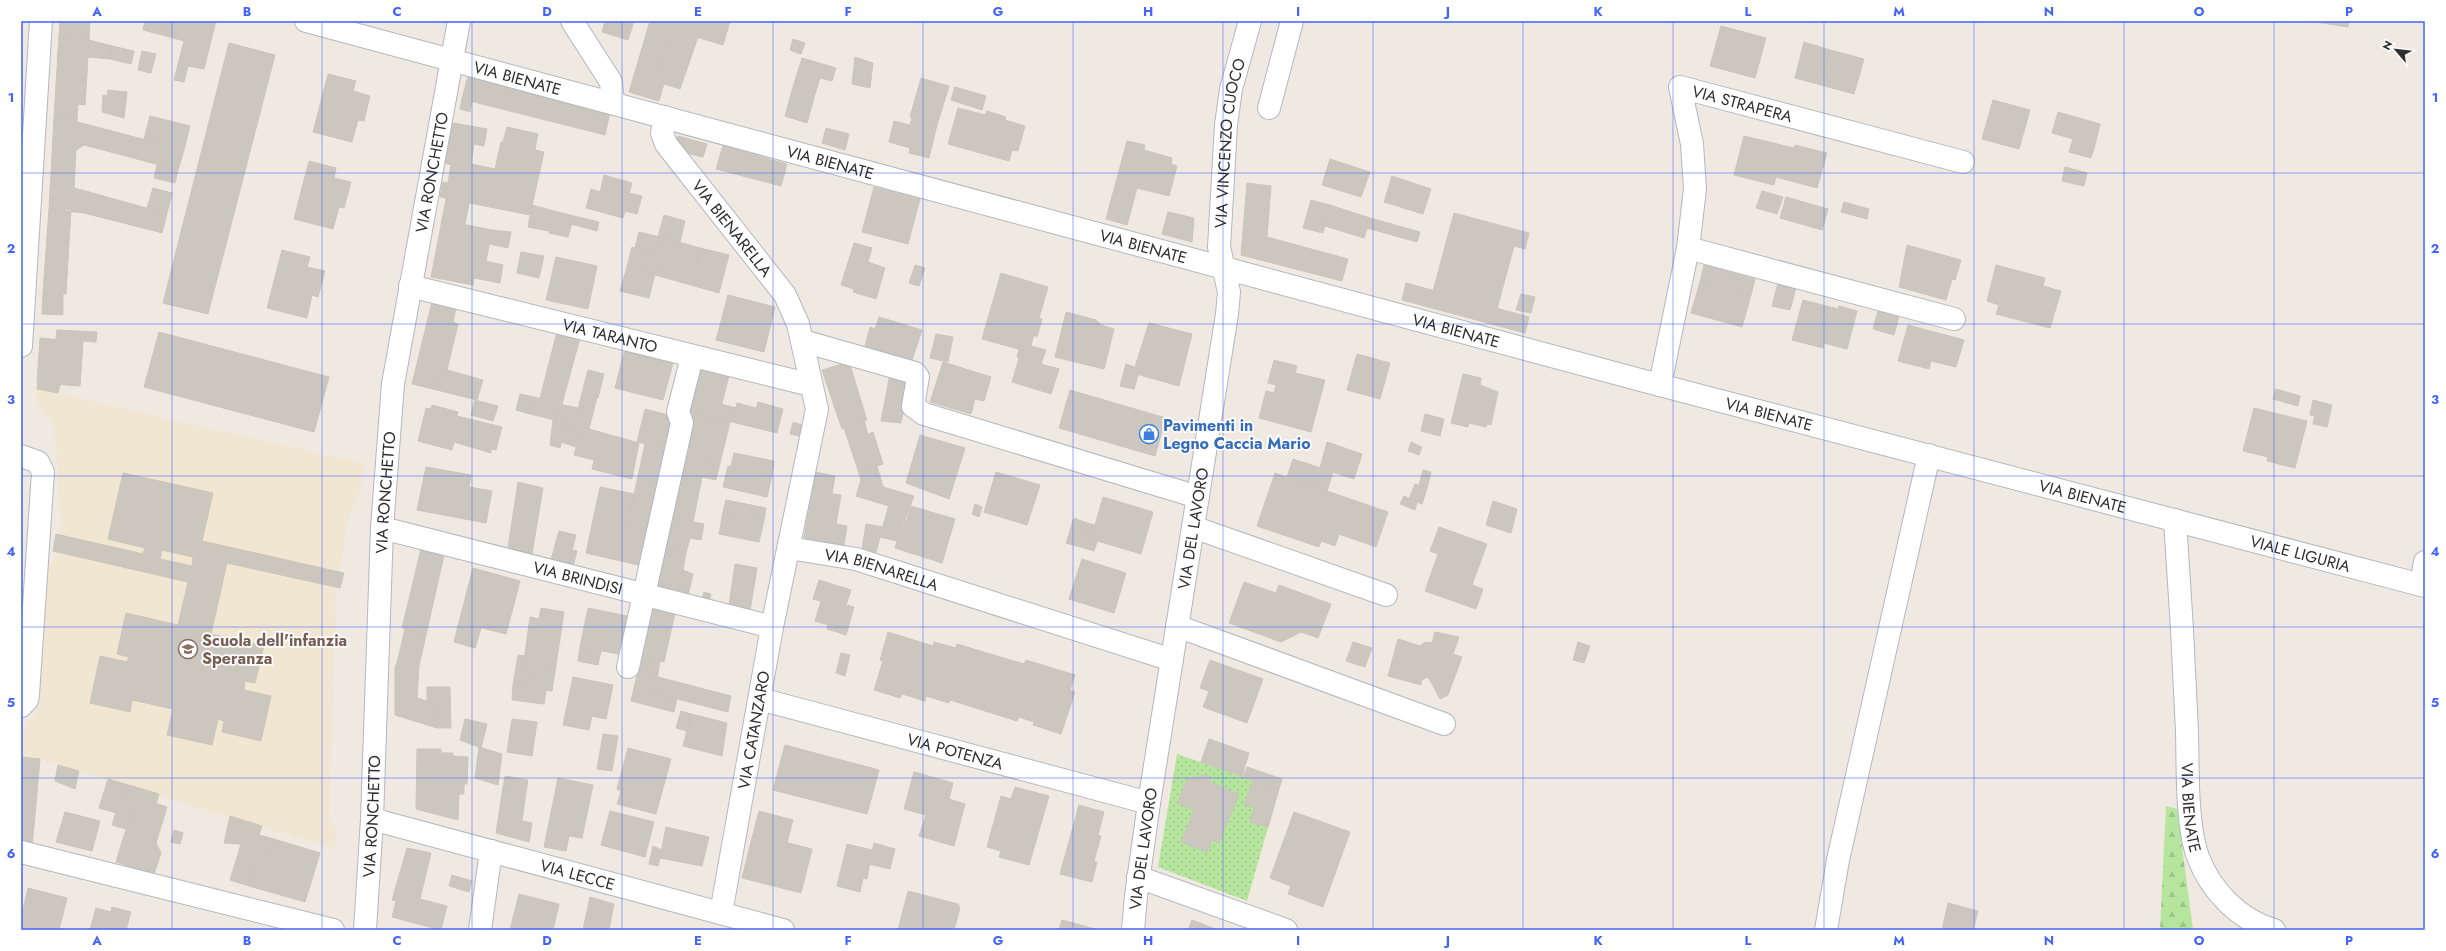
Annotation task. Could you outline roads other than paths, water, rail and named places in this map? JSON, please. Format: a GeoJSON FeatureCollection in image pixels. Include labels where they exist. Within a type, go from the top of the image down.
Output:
{"type":"FeatureCollection","features":[{"type":"Feature","properties":{"kind":"street"},"geometry":{"type":"LineString","coordinates":[[21,346],[41,21]]}},
{"type":"Feature","properties":{"kind":"street","name":"VIA BIENATE"},"geometry":{"type":"LineString","coordinates":[[306,21],[453,59],[1660,385],[2175,520],[2182,617],[2191,818],[2198,855],[2206,876],[2224,898],[2249,920],[2274,930]]}},
{"type":"Feature","properties":{"kind":"street","name":"VIA RONCHETTO"},"geometry":{"type":"LineString","coordinates":[[365,930],[372,819],[382,528],[393,384],[459,21]]}},
{"type":"Feature","properties":{"kind":"street"},"geometry":{"type":"LineString","coordinates":[[572,21],[612,82],[613,103]]}},
{"type":"Feature","properties":{"kind":"street","name":"VIA VINCENZO CUOCO"},"geometry":{"type":"LineString","coordinates":[[1222,266],[1219,246],[1227,108],[1250,21]]}},
{"type":"Feature","properties":{"kind":"street"},"geometry":{"type":"LineString","coordinates":[[1269,108],[1292,21]]}},
{"type":"Feature","properties":{"kind":"street","name":"VIA STRAPERA"},"geometry":{"type":"LineString","coordinates":[[1660,385],[1688,248],[1694,200],[1695,169],[1680,87],[1963,162]]}},
{"type":"Feature","properties":{"kind":"street","name":"VIA BIENARELLA"},"geometry":{"type":"LineString","coordinates":[[666,117],[662,129],[663,140],[777,284],[792,309],[803,341],[817,409],[789,548],[856,559],[1172,660]]}},
{"type":"Feature","properties":{"kind":"street"},"geometry":{"type":"LineString","coordinates":[[1688,248],[1954,319]]}},
{"type":"Feature","properties":{"kind":"street","name":"VIA DEL LAVORO"},"geometry":{"type":"LineString","coordinates":[[1133,930],[1138,877],[1149,803],[1229,299],[1222,266]]}},
{"type":"Feature","properties":{"kind":"street","name":"VIA TARANTO"},"geometry":{"type":"LineString","coordinates":[[410,286],[811,385]]}},
{"type":"Feature","properties":{"kind":"street"},"geometry":{"type":"LineString","coordinates":[[803,341],[915,373],[918,377],[914,406],[919,412],[1198,497]]}},
{"type":"Feature","properties":{"kind":"street"},"geometry":{"type":"LineString","coordinates":[[628,667],[642,596],[682,423],[678,412],[692,356]]}},
{"type":"Feature","properties":{"kind":"street"},"geometry":{"type":"LineString","coordinates":[[21,456],[38,462],[43,472],[28,695],[27,700],[21,706]]}},
{"type":"Feature","properties":{"kind":"street"},"geometry":{"type":"LineString","coordinates":[[1826,930],[1838,860],[1929,456]]}},
{"type":"Feature","properties":{"kind":"street","name":"VIALE LIGURIA"},"geometry":{"type":"LineString","coordinates":[[2175,520],[2423,586]]}},
{"type":"Feature","properties":{"kind":"street"},"geometry":{"type":"LineString","coordinates":[[1193,527],[1386,595]]}},
{"type":"Feature","properties":{"kind":"street","name":"VIA BRINDISI"},"geometry":{"type":"LineString","coordinates":[[382,528],[642,596],[772,627]]}},
{"type":"Feature","properties":{"kind":"street","name":"VIA CATANZARO"},"geometry":{"type":"LineString","coordinates":[[721,913],[772,627],[789,548]]}},
{"type":"Feature","properties":{"kind":"street"},"geometry":{"type":"LineString","coordinates":[[2423,586],[2425,562]]}},
{"type":"Feature","properties":{"kind":"street"},"geometry":{"type":"LineString","coordinates":[[1177,626],[1444,724]]}},
{"type":"Feature","properties":{"kind":"street","name":"VIA POTENZA"},"geometry":{"type":"LineString","coordinates":[[760,699],[1149,803]]}},
{"type":"Feature","properties":{"kind":"street","name":"VIA LECCE"},"geometry":{"type":"LineString","coordinates":[[372,819],[783,930]]}},
{"type":"Feature","properties":{"kind":"street"},"geometry":{"type":"LineString","coordinates":[[480,930],[491,851]]}},
{"type":"Feature","properties":{"kind":"street"},"geometry":{"type":"LineString","coordinates":[[21,852],[333,930]]}},
{"type":"Feature","properties":{"kind":"street"},"geometry":{"type":"LineString","coordinates":[[1138,877],[1286,930]]}},
{"type":"Feature","properties":{"kind":"place","name":"Pavimenti in Legno Caccia Mario"},"geometry":{"type":"Point","coordinates":[1149,434]}},
{"type":"Feature","properties":{"kind":"place","name":"Scuola dell'infanzia Speranza"},"geometry":{"type":"Point","coordinates":[188,649]}}]}
